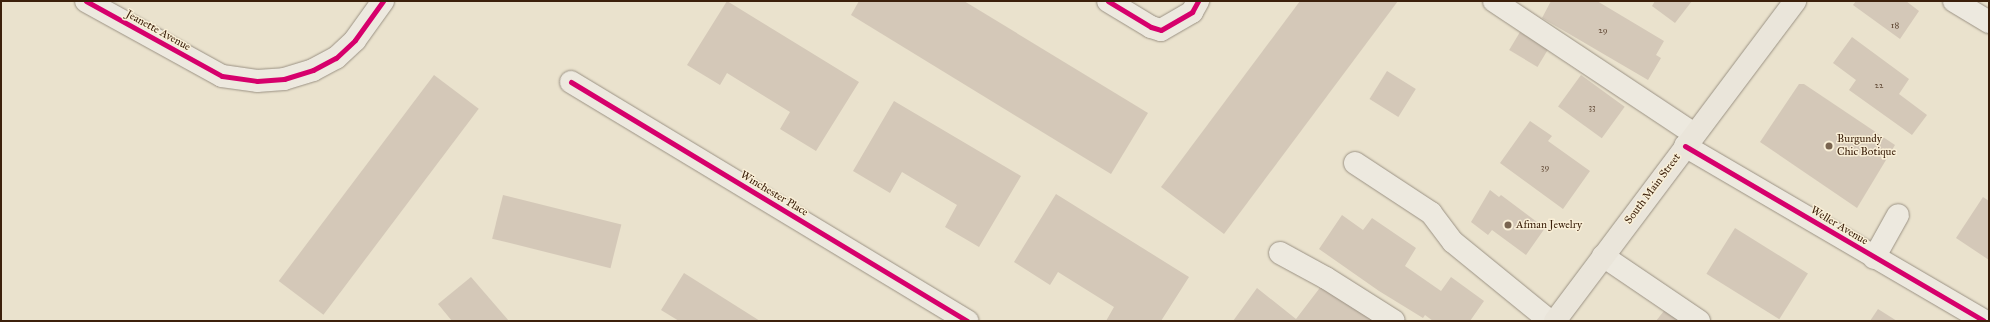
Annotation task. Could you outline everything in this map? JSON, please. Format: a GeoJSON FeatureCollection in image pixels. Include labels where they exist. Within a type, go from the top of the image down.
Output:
{"type":"FeatureCollection","features":[{"type":"Feature","properties":{"kind":"main road","name":"South Main Street"},"geometry":{"type":"LineString","coordinates":[[1555,321],[1794,1]]}},
{"type":"Feature","properties":{"kind":"street","name":"Jeanette Avenue"},"geometry":{"type":"LineString","coordinates":[[86,1],[222,76],[257,81],[284,79],[313,70],[336,58],[355,40],[383,1]]}},
{"type":"Feature","properties":{"kind":"street"},"geometry":{"type":"LineString","coordinates":[[1108,1],[1151,27],[1161,30],[1192,12],[1198,1]]}},
{"type":"Feature","properties":{"kind":"street","name":"Weller Avenue"},"geometry":{"type":"LineString","coordinates":[[1494,1],[1689,140],[1874,258],[1978,320]]}},
{"type":"Feature","properties":{"kind":"street"},"geometry":{"type":"LineString","coordinates":[[1954,1],[1989,22]]}},
{"type":"Feature","properties":{"kind":"street","name":"Winchester Place"},"geometry":{"type":"LineString","coordinates":[[571,82],[967,321]]}},
{"type":"Feature","properties":{"kind":"street"},"geometry":{"type":"LineString","coordinates":[[1355,163],[1431,213],[1453,242],[1555,321]]}},
{"type":"Feature","properties":{"kind":"street"},"geometry":{"type":"LineString","coordinates":[[1874,258],[1898,216]]}},
{"type":"Feature","properties":{"kind":"street"},"geometry":{"type":"LineString","coordinates":[[1280,253],[1326,278],[1394,321]]}},
{"type":"Feature","properties":{"kind":"street"},"geometry":{"type":"LineString","coordinates":[[1603,256],[1699,321]]}},
{"type":"Feature","properties":{"kind":"building"},"geometry":{"type":"Polygon","coordinates":[[[727,1],[859,82],[816,151],[780,129],[790,112],[727,73],[720,85],[687,65],[727,1]]]}},
{"type":"Feature","properties":{"kind":"building"},"geometry":{"type":"Polygon","coordinates":[[[859,1],[964,1],[1148,113],[1111,174],[851,15],[859,1]]]}},
{"type":"Feature","properties":{"kind":"building"},"geometry":{"type":"Polygon","coordinates":[[[1300,1],[1398,1],[1224,234],[1161,187],[1300,1]]]}},
{"type":"Feature","properties":{"kind":"building"},"geometry":{"type":"Polygon","coordinates":[[[1551,1],[1597,1],[1664,41],[1656,55],[1661,58],[1648,80],[1542,18],[1551,1]]]}},
{"type":"Feature","properties":{"kind":"building"},"geometry":{"type":"Polygon","coordinates":[[[1655,1],[1692,1],[1675,23],[1652,6],[1655,1]]]}},
{"type":"Feature","properties":{"kind":"building"},"geometry":{"type":"Polygon","coordinates":[[[1856,1],[1906,1],[1919,11],[1900,39],[1853,5],[1856,1]]]}},
{"type":"Feature","properties":{"kind":"building"},"geometry":{"type":"Polygon","coordinates":[[[1520,32],[1548,49],[1537,67],[1509,50],[1520,32]]]}},
{"type":"Feature","properties":{"kind":"building"},"geometry":{"type":"Polygon","coordinates":[[[1852,37],[1909,79],[1899,94],[1927,115],[1912,135],[1849,90],[1856,80],[1833,63],[1852,37]]]}},
{"type":"Feature","properties":{"kind":"building"},"geometry":{"type":"Polygon","coordinates":[[[1387,71],[1416,89],[1398,117],[1370,99],[1387,71]]]}},
{"type":"Feature","properties":{"kind":"building"},"geometry":{"type":"Polygon","coordinates":[[[434,75],[479,109],[323,315],[279,281],[434,75]]]}},
{"type":"Feature","properties":{"kind":"building"},"geometry":{"type":"Polygon","coordinates":[[[1581,75],[1625,107],[1602,138],[1558,107],[1581,75]]]}},
{"type":"Feature","properties":{"kind":"building","name":"Burgundy Chic Botique"},"geometry":{"type":"Polygon","coordinates":[[[1799,84],[1804,84],[1895,145],[1857,208],[1760,142],[1799,84]]]}},
{"type":"Feature","properties":{"kind":"building"},"geometry":{"type":"Polygon","coordinates":[[[894,101],[1021,176],[979,247],[945,227],[957,205],[902,172],[890,193],[853,171],[894,101]]]}},
{"type":"Feature","properties":{"kind":"building"},"geometry":{"type":"Polygon","coordinates":[[[1530,121],[1552,136],[1548,141],[1590,171],[1563,209],[1500,163],[1530,121]]]}},
{"type":"Feature","properties":{"kind":"building","name":"Afman Jewelry"},"geometry":{"type":"Polygon","coordinates":[[[1490,190],[1499,197],[1501,195],[1545,228],[1526,255],[1492,230],[1488,235],[1471,222],[1490,190]]]}},
{"type":"Feature","properties":{"kind":"building"},"geometry":{"type":"Polygon","coordinates":[[[1056,194],[1189,277],[1161,321],[1106,321],[1114,307],[1058,272],[1050,285],[1014,262],[1056,194]]]}},
{"type":"Feature","properties":{"kind":"building"},"geometry":{"type":"Polygon","coordinates":[[[503,195],[621,225],[610,268],[492,239],[503,195]]]}},
{"type":"Feature","properties":{"kind":"building"},"geometry":{"type":"Polygon","coordinates":[[[1983,197],[1989,201],[1989,260],[1956,238],[1983,197]]]}},
{"type":"Feature","properties":{"kind":"building"},"geometry":{"type":"Polygon","coordinates":[[[1342,215],[1363,230],[1372,218],[1416,248],[1405,266],[1441,291],[1451,277],[1484,301],[1470,321],[1433,321],[1425,315],[1423,318],[1379,291],[1319,249],[1342,215]]]}},
{"type":"Feature","properties":{"kind":"building"},"geometry":{"type":"Polygon","coordinates":[[[1735,228],[1808,274],[1779,319],[1706,274],[1735,228]]]}},
{"type":"Feature","properties":{"kind":"building"},"geometry":{"type":"Polygon","coordinates":[[[684,273],[760,321],[679,321],[661,310],[684,273]]]}},
{"type":"Feature","properties":{"kind":"building"},"geometry":{"type":"Polygon","coordinates":[[[471,277],[509,321],[452,321],[438,304],[471,277]]]}},
{"type":"Feature","properties":{"kind":"building"},"geometry":{"type":"Polygon","coordinates":[[[1322,285],[1379,321],[1233,321],[1257,288],[1296,319],[1322,285]]]}},
{"type":"Feature","properties":{"kind":"building"},"geometry":{"type":"Polygon","coordinates":[[[1667,307],[1686,321],[1656,321],[1667,307]]]}},
{"type":"Feature","properties":{"kind":"building"},"geometry":{"type":"Polygon","coordinates":[[[1878,309],[1897,321],[1870,321],[1878,309]]]}},
{"type":"Feature","properties":{"kind":"cycle path"},"geometry":{"type":"LineString","coordinates":[[86,1],[222,76],[257,81],[284,79],[313,70],[336,58],[355,40],[383,1]]}},
{"type":"Feature","properties":{"kind":"cycle path"},"geometry":{"type":"LineString","coordinates":[[1108,1],[1151,27],[1161,30],[1192,12],[1198,1]]}},
{"type":"Feature","properties":{"kind":"cycle path"},"geometry":{"type":"LineString","coordinates":[[571,82],[967,321]]}},
{"type":"Feature","properties":{"kind":"cycle path"},"geometry":{"type":"LineString","coordinates":[[1685,146],[1984,321]]}},
{"type":"Feature","properties":{"kind":"place","name":"Burgundy Chic Botique"},"geometry":{"type":"Point","coordinates":[1829,146]}},
{"type":"Feature","properties":{"kind":"place","name":"Afman Jewelry"},"geometry":{"type":"Point","coordinates":[1508,225]}}]}
